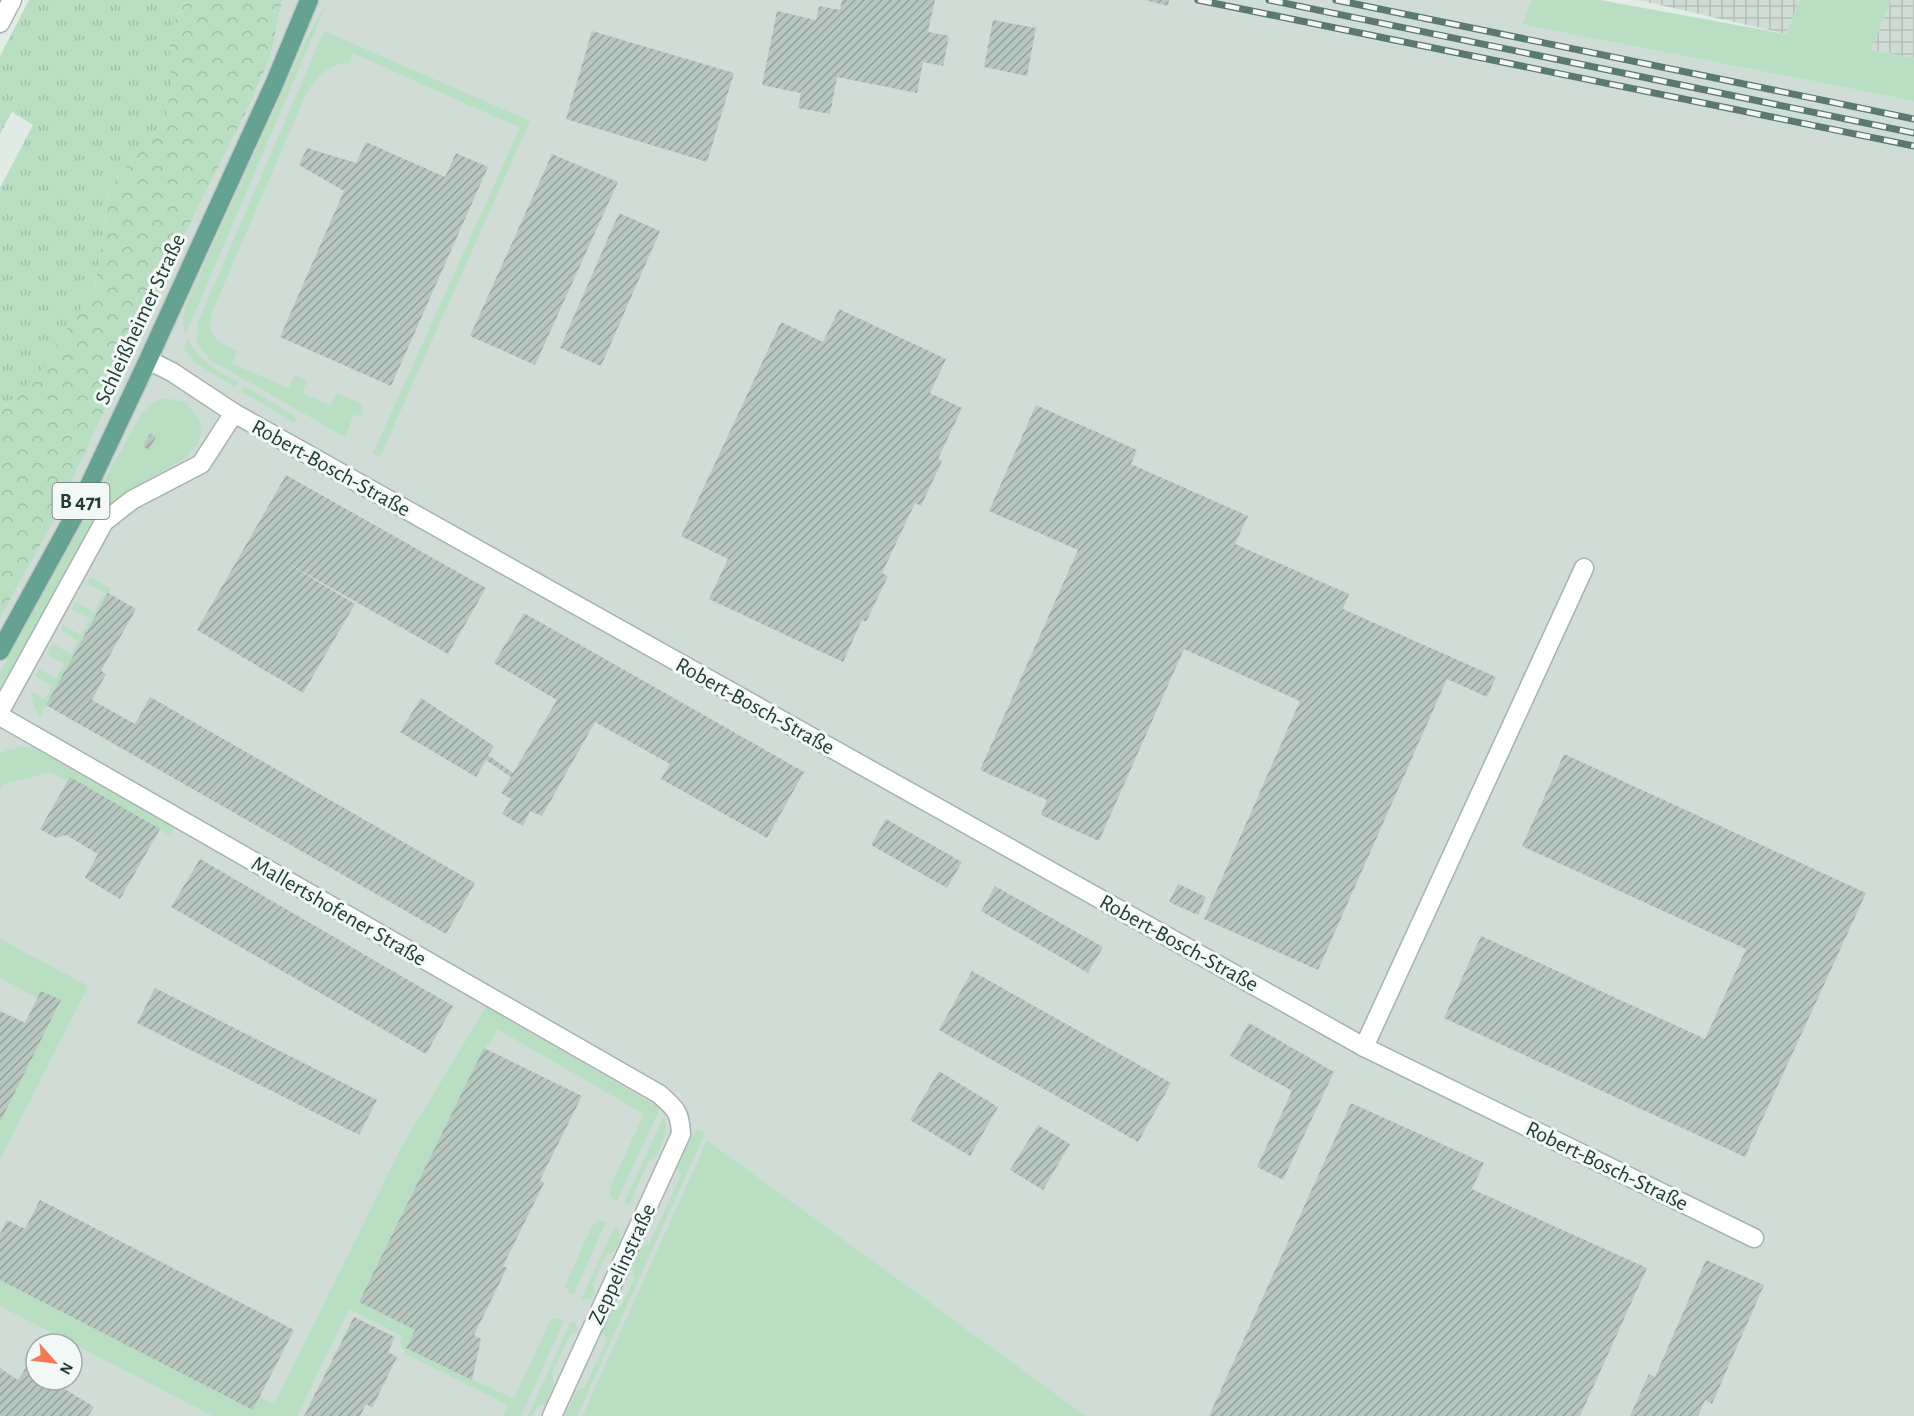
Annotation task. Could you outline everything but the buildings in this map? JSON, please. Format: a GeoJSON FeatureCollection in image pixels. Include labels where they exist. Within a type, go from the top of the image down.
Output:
{"type":"FeatureCollection","features":[{"type":"Feature","properties":{"kind":"main road","name":"Schleißheimer Straße"},"geometry":{"type":"LineString","coordinates":[[0,651],[78,509],[275,82],[309,0]]}},
{"type":"Feature","properties":{"kind":"street"},"geometry":{"type":"LineString","coordinates":[[0,23],[12,0]]}},
{"type":"Feature","properties":{"kind":"street","name":"Robert-Bosch-Straße"},"geometry":{"type":"LineString","coordinates":[[148,360],[172,372],[234,413],[1364,1047],[1754,1238]]}},
{"type":"Feature","properties":{"kind":"street"},"geometry":{"type":"LineString","coordinates":[[0,714],[104,522],[132,500],[201,464],[234,413]]}},
{"type":"Feature","properties":{"kind":"street"},"geometry":{"type":"LineString","coordinates":[[1364,1047],[1584,568]]}},
{"type":"Feature","properties":{"kind":"street","name":"Mallertshofener Straße"},"geometry":{"type":"LineString","coordinates":[[0,714],[649,1088],[677,1109]]}},
{"type":"Feature","properties":{"kind":"street","name":"Zeppelinstraße"},"geometry":{"type":"LineString","coordinates":[[552,1416],[681,1134],[677,1109]]}},
{"type":"Feature","properties":{"kind":"shaded area"},"geometry":{"type":"Polygon","coordinates":[[[282,0],[1532,0],[1523,24],[1914,101],[1914,1416],[1086,1416],[707,1140],[582,1416],[0,1416],[0,618],[53,522],[192,219],[249,106],[271,55],[282,0]]]}},
{"type":"Feature","properties":{"kind":"shaded area"},"geometry":{"type":"Polygon","coordinates":[[[1638,0],[1800,0],[1786,34],[1638,0]]]}},
{"type":"Feature","properties":{"kind":"shaded area"},"geometry":{"type":"Polygon","coordinates":[[[1891,0],[1914,0],[1914,58],[1871,50],[1891,0]]]}},
{"type":"Feature","properties":{"kind":"green space"},"geometry":{"type":"Polygon","coordinates":[[[29,0],[186,0],[169,35],[171,85],[166,118],[110,187],[95,286],[38,374],[0,411],[0,188],[33,125],[12,112],[0,134],[0,56],[29,0]]]}},
{"type":"Feature","properties":{"kind":"green space"},"geometry":{"type":"Polygon","coordinates":[[[186,0],[282,0],[271,55],[249,106],[192,219],[53,522],[0,618],[0,411],[11,401],[95,286],[110,187],[166,118],[169,35],[186,0]]]}},
{"type":"Feature","properties":{"kind":"green space"},"geometry":{"type":"Polygon","coordinates":[[[328,0],[185,336],[183,320],[186,305],[307,38],[328,0]]]}},
{"type":"Feature","properties":{"kind":"green space"},"geometry":{"type":"Polygon","coordinates":[[[1532,0],[1600,0],[1786,34],[1800,0],[1891,0],[1871,50],[1914,58],[1914,101],[1522,24],[1532,0]]]}},
{"type":"Feature","properties":{"kind":"green space"},"geometry":{"type":"Polygon","coordinates":[[[324,31],[530,121],[380,457],[373,453],[520,128],[353,53],[349,63],[323,72],[306,94],[212,312],[211,327],[212,333],[219,341],[237,351],[232,364],[289,388],[295,375],[307,381],[302,393],[331,406],[337,393],[358,402],[363,408],[361,417],[354,414],[345,437],[209,359],[197,343],[198,322],[324,31]]]}},
{"type":"Feature","properties":{"kind":"green space"},"geometry":{"type":"Polygon","coordinates":[[[188,338],[203,359],[238,382],[235,387],[195,363],[184,349],[188,338]]]}},
{"type":"Feature","properties":{"kind":"green space"},"geometry":{"type":"Polygon","coordinates":[[[244,386],[292,414],[296,418],[295,423],[241,391],[244,386]]]}},
{"type":"Feature","properties":{"kind":"green space"},"geometry":{"type":"Polygon","coordinates":[[[165,398],[185,402],[199,419],[202,431],[198,443],[185,458],[102,508],[0,689],[0,672],[141,414],[152,403],[165,398]]]}},
{"type":"Feature","properties":{"kind":"green space"},"geometry":{"type":"Polygon","coordinates":[[[90,577],[111,589],[40,716],[34,706],[31,691],[45,699],[52,686],[35,676],[39,669],[56,679],[64,664],[47,654],[53,644],[71,654],[78,641],[61,630],[63,625],[81,635],[90,619],[72,609],[76,602],[94,612],[105,593],[87,583],[90,577]]]}},
{"type":"Feature","properties":{"kind":"green space"},"geometry":{"type":"Polygon","coordinates":[[[20,747],[32,747],[174,827],[171,836],[70,777],[67,781],[51,772],[3,784],[0,789],[0,754],[20,747]]]}},
{"type":"Feature","properties":{"kind":"green space"},"geometry":{"type":"Polygon","coordinates":[[[0,939],[88,986],[0,1160],[0,1122],[61,1001],[41,991],[38,998],[0,978],[0,939]]]}},
{"type":"Feature","properties":{"kind":"green space"},"geometry":{"type":"Polygon","coordinates":[[[486,1007],[660,1108],[617,1201],[611,1198],[609,1189],[644,1114],[497,1029],[493,1039],[484,1048],[415,1330],[406,1347],[514,1399],[550,1321],[557,1318],[564,1321],[521,1416],[503,1416],[508,1405],[406,1354],[400,1344],[402,1336],[349,1309],[297,1416],[213,1416],[84,1349],[84,1332],[50,1332],[0,1306],[0,1280],[253,1409],[260,1397],[274,1404],[400,1150],[486,1007]]]}},
{"type":"Feature","properties":{"kind":"green space"},"geometry":{"type":"Polygon","coordinates":[[[664,1116],[665,1136],[656,1157],[648,1162],[629,1205],[624,1203],[664,1116]]]}},
{"type":"Feature","properties":{"kind":"green space"},"geometry":{"type":"Polygon","coordinates":[[[698,1129],[705,1133],[577,1416],[565,1416],[578,1389],[584,1388],[607,1340],[602,1332],[613,1309],[621,1306],[634,1279],[632,1268],[641,1248],[649,1244],[681,1175],[677,1168],[692,1136],[698,1129]]]}},
{"type":"Feature","properties":{"kind":"green space"},"geometry":{"type":"Polygon","coordinates":[[[707,1140],[1086,1416],[582,1416],[707,1140]]]}},
{"type":"Feature","properties":{"kind":"green space"},"geometry":{"type":"Polygon","coordinates":[[[600,1221],[606,1222],[573,1295],[565,1286],[592,1226],[600,1221]]]}},
{"type":"Feature","properties":{"kind":"green space"},"geometry":{"type":"Polygon","coordinates":[[[615,1227],[620,1233],[620,1239],[614,1252],[606,1255],[593,1284],[592,1299],[581,1299],[615,1227]]]}},
{"type":"Feature","properties":{"kind":"green space"},"geometry":{"type":"Polygon","coordinates":[[[571,1321],[575,1322],[577,1328],[574,1334],[570,1335],[552,1373],[554,1384],[545,1405],[537,1407],[532,1416],[528,1416],[571,1321]]]}},
{"type":"Feature","properties":{"kind":"railway"},"geometry":{"type":"LineString","coordinates":[[1198,0],[1914,146]]}},
{"type":"Feature","properties":{"kind":"railway"},"geometry":{"type":"LineString","coordinates":[[1269,0],[1914,133]]}},
{"type":"Feature","properties":{"kind":"railway"},"geometry":{"type":"LineString","coordinates":[[1336,0],[1914,119]]}}]}
